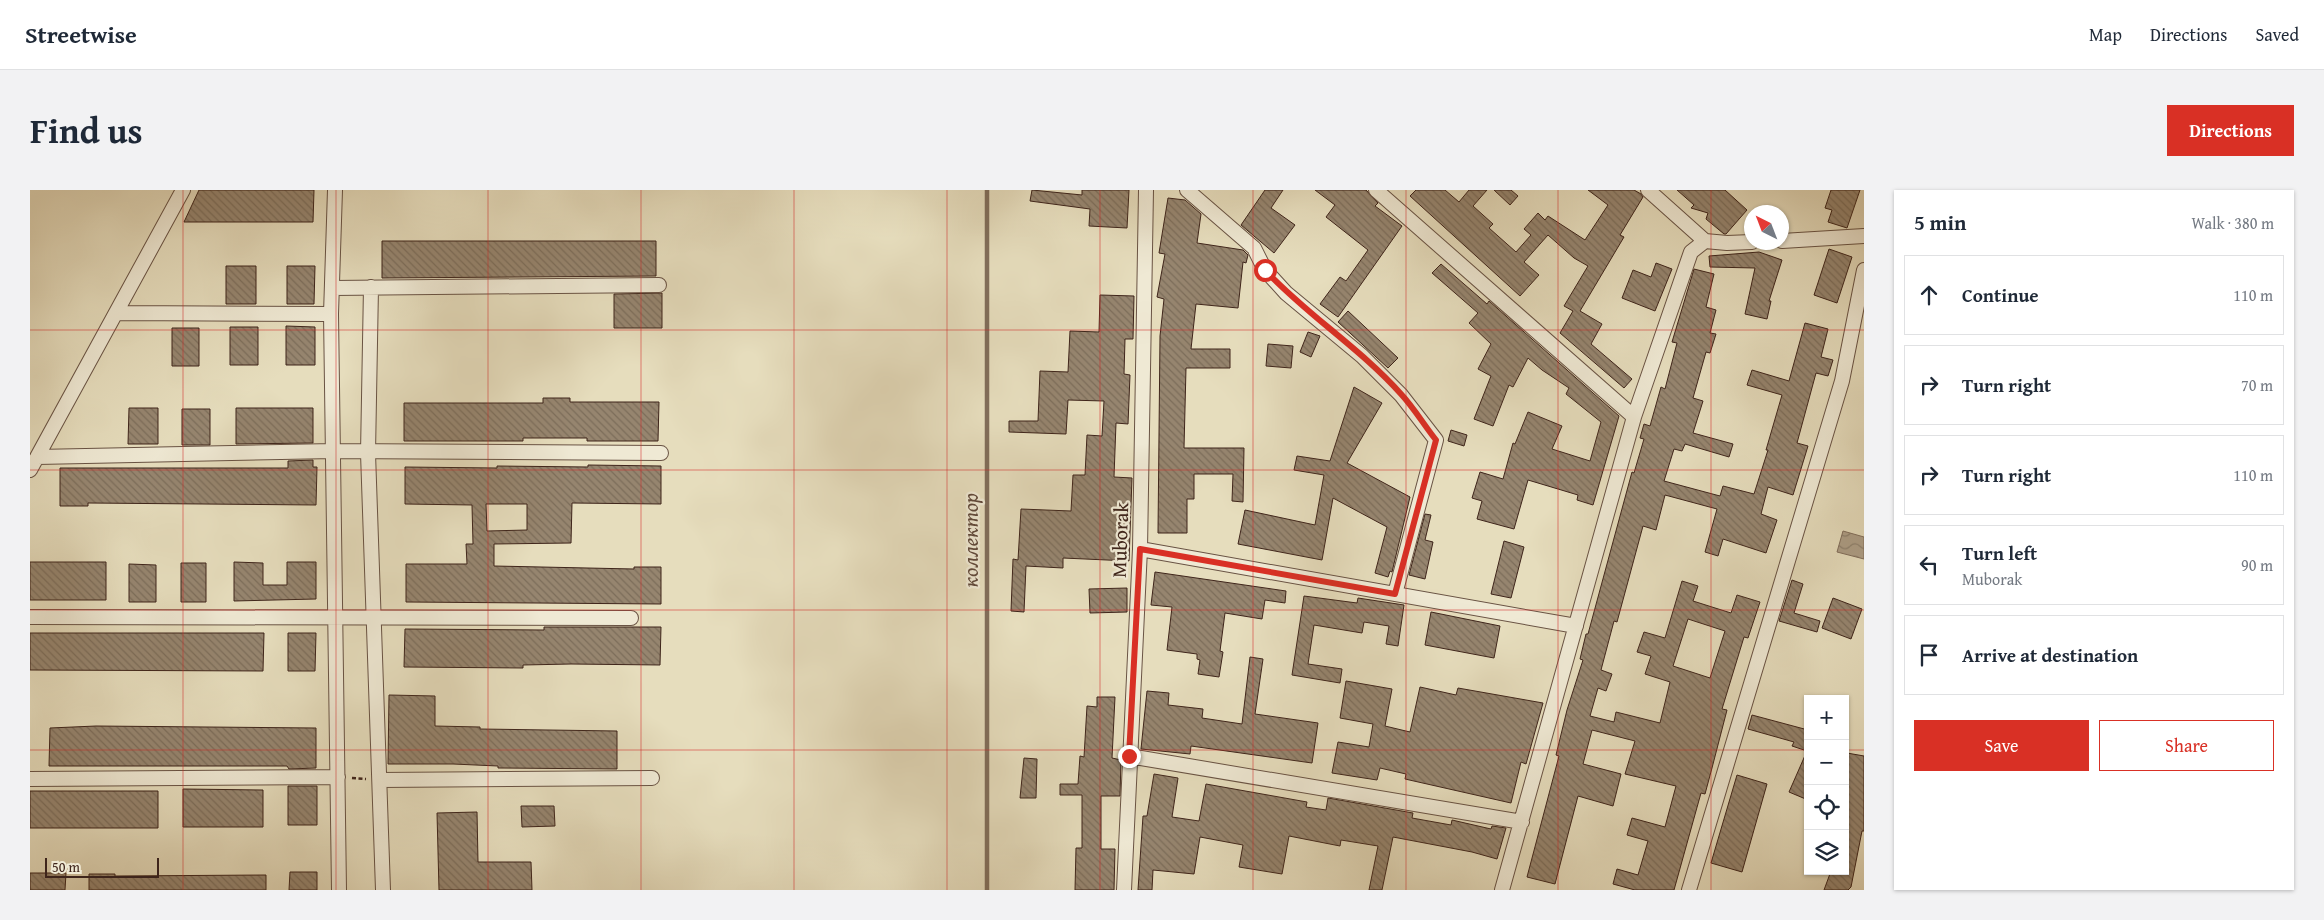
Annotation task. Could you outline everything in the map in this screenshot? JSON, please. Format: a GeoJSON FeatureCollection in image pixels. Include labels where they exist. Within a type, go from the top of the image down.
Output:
{"type":"FeatureCollection","features":[{"type":"Feature","properties":{"kind":"street"},"geometry":{"type":"LineString","coordinates":[[30,470],[118,313],[183,190]]}},
{"type":"Feature","properties":{"kind":"street"},"geometry":{"type":"LineString","coordinates":[[335,190],[332,314],[339,890]]}},
{"type":"Feature","properties":{"kind":"street","name":"Muborak"},"geometry":{"type":"LineString","coordinates":[[1124,890],[1140,549],[1146,190]]}},
{"type":"Feature","properties":{"kind":"street"},"geometry":{"type":"LineString","coordinates":[[1187,190],[1254,248],[1265,270],[1286,293],[1362,356],[1401,395],[1436,440],[1395,594]]}},
{"type":"Feature","properties":{"kind":"street"},"geometry":{"type":"LineString","coordinates":[[1376,190],[1634,418]]}},
{"type":"Feature","properties":{"kind":"street"},"geometry":{"type":"LineString","coordinates":[[1648,190],[1705,241],[1744,242]]}},
{"type":"Feature","properties":{"kind":"street"},"geometry":{"type":"LineString","coordinates":[[1789,241],[1864,236]]}},
{"type":"Feature","properties":{"kind":"street"},"geometry":{"type":"LineString","coordinates":[[1502,890],[1634,418],[1691,252],[1705,241]]}},
{"type":"Feature","properties":{"kind":"street"},"geometry":{"type":"LineString","coordinates":[[1689,890],[1842,381],[1864,270]]}},
{"type":"Feature","properties":{"kind":"street"},"geometry":{"type":"LineString","coordinates":[[332,288],[372,286],[659,285]]}},
{"type":"Feature","properties":{"kind":"street"},"geometry":{"type":"LineString","coordinates":[[372,286],[368,453],[383,890]]}},
{"type":"Feature","properties":{"kind":"street"},"geometry":{"type":"LineString","coordinates":[[118,313],[332,314]]}},
{"type":"Feature","properties":{"kind":"street"},"geometry":{"type":"LineString","coordinates":[[37,457],[334,451],[368,453],[661,453]]}},
{"type":"Feature","properties":{"kind":"street"},"geometry":{"type":"LineString","coordinates":[[1140,549],[1576,626]]}},
{"type":"Feature","properties":{"kind":"street"},"geometry":{"type":"LineString","coordinates":[[30,616],[632,618]]}},
{"type":"Feature","properties":{"kind":"street"},"geometry":{"type":"LineString","coordinates":[[1129,756],[1522,822]]}},
{"type":"Feature","properties":{"kind":"street"},"geometry":{"type":"LineString","coordinates":[[30,779],[338,777]]}},
{"type":"Feature","properties":{"kind":"street"},"geometry":{"type":"LineString","coordinates":[[380,780],[652,778]]}},
{"type":"Feature","properties":{"kind":"path"},"geometry":{"type":"LineString","coordinates":[[338,777],[380,780]]}},
{"type":"Feature","properties":{"kind":"water"},"geometry":{"type":"Polygon","coordinates":[[[1843,531],[1864,537],[1864,559],[1837,552],[1843,531]]]}},
{"type":"Feature","properties":{"kind":"building"},"geometry":{"type":"Polygon","coordinates":[[[199,190],[314,190],[313,222],[184,222],[199,190]]]}},
{"type":"Feature","properties":{"kind":"building"},"geometry":{"type":"Polygon","coordinates":[[[1032,190],[1082,195],[1082,190],[1129,190],[1127,228],[1089,226],[1090,209],[1030,201],[1032,190]]]}},
{"type":"Feature","properties":{"kind":"building"},"geometry":{"type":"Polygon","coordinates":[[[1265,190],[1283,190],[1271,208],[1295,225],[1274,253],[1241,225],[1265,190]]]}},
{"type":"Feature","properties":{"kind":"building"},"geometry":{"type":"Polygon","coordinates":[[[1315,190],[1366,190],[1378,203],[1375,206],[1402,226],[1338,317],[1320,304],[1340,277],[1346,281],[1368,250],[1326,217],[1335,205],[1315,190]]]}},
{"type":"Feature","properties":{"kind":"building"},"geometry":{"type":"Polygon","coordinates":[[[1416,190],[1445,190],[1459,202],[1469,190],[1487,190],[1473,206],[1493,224],[1489,228],[1516,252],[1531,235],[1524,229],[1538,213],[1545,220],[1548,216],[1585,240],[1608,205],[1588,190],[1634,190],[1641,194],[1643,197],[1620,235],[1624,237],[1580,311],[1602,324],[1591,344],[1632,379],[1624,388],[1560,333],[1573,311],[1564,306],[1588,266],[1574,258],[1548,235],[1524,262],[1539,275],[1520,296],[1410,196],[1416,190]]]}},
{"type":"Feature","properties":{"kind":"building"},"geometry":{"type":"Polygon","coordinates":[[[1494,190],[1511,190],[1518,196],[1510,205],[1494,190]]]}},
{"type":"Feature","properties":{"kind":"building"},"geometry":{"type":"Polygon","coordinates":[[[1677,190],[1725,190],[1744,207],[1744,213],[1724,234],[1706,219],[1708,213],[1691,208],[1694,205],[1677,190]]]}},
{"type":"Feature","properties":{"kind":"building"},"geometry":{"type":"Polygon","coordinates":[[[1831,190],[1860,190],[1847,228],[1828,222],[1832,210],[1825,208],[1831,190]]]}},
{"type":"Feature","properties":{"kind":"building"},"geometry":{"type":"Polygon","coordinates":[[[1168,198],[1185,200],[1201,214],[1197,243],[1243,250],[1248,255],[1246,263],[1243,262],[1238,308],[1196,304],[1191,349],[1230,349],[1230,368],[1186,368],[1184,448],[1244,448],[1243,502],[1232,501],[1233,474],[1194,474],[1194,499],[1187,499],[1187,533],[1158,533],[1160,336],[1164,299],[1157,297],[1165,254],[1159,253],[1168,198]]]}},
{"type":"Feature","properties":{"kind":"building"},"geometry":{"type":"Polygon","coordinates":[[[382,241],[656,241],[656,276],[382,278],[382,241]]]}},
{"type":"Feature","properties":{"kind":"building"},"geometry":{"type":"Polygon","coordinates":[[[1829,249],[1852,257],[1837,303],[1814,295],[1829,249]]]}},
{"type":"Feature","properties":{"kind":"building"},"geometry":{"type":"Polygon","coordinates":[[[1759,252],[1782,260],[1769,301],[1771,301],[1767,319],[1745,314],[1755,268],[1710,267],[1709,256],[1759,252]]]}},
{"type":"Feature","properties":{"kind":"building"},"geometry":{"type":"Polygon","coordinates":[[[1656,263],[1672,269],[1655,311],[1622,298],[1633,270],[1651,277],[1656,263]]]}},
{"type":"Feature","properties":{"kind":"building"},"geometry":{"type":"Polygon","coordinates":[[[1441,264],[1487,304],[1489,301],[1619,416],[1593,505],[1577,500],[1578,495],[1528,480],[1514,529],[1477,519],[1482,501],[1472,498],[1480,472],[1503,479],[1513,443],[1515,444],[1528,412],[1562,426],[1552,449],[1590,461],[1601,422],[1566,394],[1569,388],[1528,358],[1513,387],[1509,385],[1493,426],[1474,419],[1491,376],[1478,369],[1491,344],[1469,323],[1478,313],[1432,273],[1441,264]]]}},
{"type":"Feature","properties":{"kind":"building"},"geometry":{"type":"Polygon","coordinates":[[[226,266],[256,266],[256,304],[226,304],[226,266]]]}},
{"type":"Feature","properties":{"kind":"building"},"geometry":{"type":"Polygon","coordinates":[[[287,266],[315,266],[314,304],[287,304],[287,266]]]}},
{"type":"Feature","properties":{"kind":"building"},"geometry":{"type":"Polygon","coordinates":[[[1694,269],[1714,274],[1706,307],[1716,310],[1710,333],[1716,334],[1710,353],[1706,352],[1693,398],[1703,401],[1693,433],[1733,444],[1729,457],[1685,444],[1682,451],[1674,449],[1664,481],[1720,496],[1723,486],[1754,494],[1782,395],[1747,385],[1752,370],[1789,381],[1805,323],[1828,329],[1821,357],[1833,360],[1828,376],[1816,373],[1797,443],[1808,446],[1793,495],[1768,487],[1761,514],[1777,520],[1766,553],[1723,539],[1718,556],[1705,552],[1717,509],[1665,495],[1656,530],[1643,526],[1617,622],[1614,621],[1601,670],[1612,674],[1606,691],[1598,688],[1590,716],[1614,722],[1616,712],[1660,723],[1670,682],[1645,674],[1651,656],[1637,652],[1644,632],[1665,638],[1682,581],[1698,586],[1693,601],[1731,613],[1737,595],[1760,602],[1748,638],[1744,637],[1722,709],[1727,710],[1712,768],[1705,794],[1701,793],[1674,890],[1635,890],[1613,884],[1617,869],[1638,875],[1648,841],[1627,835],[1632,818],[1665,827],[1676,786],[1625,774],[1635,741],[1592,730],[1583,764],[1621,774],[1613,806],[1578,796],[1555,884],[1527,877],[1559,756],[1556,755],[1567,710],[1583,660],[1580,659],[1586,634],[1588,634],[1632,472],[1634,473],[1644,439],[1640,438],[1644,424],[1650,426],[1661,387],[1665,389],[1677,343],[1672,342],[1694,269]],[[1688,619],[1673,666],[1710,678],[1725,631],[1688,619]]]}},
{"type":"Feature","properties":{"kind":"building"},"geometry":{"type":"Polygon","coordinates":[[[662,293],[662,328],[614,328],[614,294],[662,293]]]}},
{"type":"Feature","properties":{"kind":"building"},"geometry":{"type":"Polygon","coordinates":[[[1100,295],[1134,296],[1133,339],[1125,339],[1124,374],[1130,375],[1128,424],[1116,423],[1114,477],[1132,478],[1129,561],[1063,558],[1063,568],[1026,566],[1024,612],[1011,611],[1013,559],[1018,560],[1021,509],[1071,511],[1073,475],[1085,475],[1087,435],[1102,436],[1104,401],[1068,400],[1066,434],[1009,432],[1009,421],[1038,421],[1040,371],[1068,372],[1070,331],[1099,332],[1100,295]]]}},
{"type":"Feature","properties":{"kind":"building"},"geometry":{"type":"Polygon","coordinates":[[[1348,311],[1398,358],[1388,368],[1338,322],[1348,311]]]}},
{"type":"Feature","properties":{"kind":"building"},"geometry":{"type":"Polygon","coordinates":[[[286,326],[315,327],[315,365],[286,365],[286,326]]]}},
{"type":"Feature","properties":{"kind":"building"},"geometry":{"type":"Polygon","coordinates":[[[230,327],[258,327],[258,365],[230,365],[230,327]]]}},
{"type":"Feature","properties":{"kind":"building"},"geometry":{"type":"Polygon","coordinates":[[[172,328],[199,328],[199,366],[172,366],[172,328]]]}},
{"type":"Feature","properties":{"kind":"building"},"geometry":{"type":"Polygon","coordinates":[[[1308,332],[1320,336],[1311,357],[1300,352],[1308,332]]]}},
{"type":"Feature","properties":{"kind":"building"},"geometry":{"type":"Polygon","coordinates":[[[1268,344],[1293,346],[1291,368],[1266,366],[1268,344]]]}},
{"type":"Feature","properties":{"kind":"building"},"geometry":{"type":"Polygon","coordinates":[[[1354,387],[1382,403],[1347,463],[1410,497],[1392,572],[1390,571],[1388,577],[1375,573],[1387,527],[1333,498],[1322,560],[1238,544],[1245,510],[1315,525],[1324,475],[1294,470],[1297,456],[1330,461],[1354,387]]]}},
{"type":"Feature","properties":{"kind":"building"},"geometry":{"type":"Polygon","coordinates":[[[543,398],[570,398],[570,402],[659,402],[658,441],[587,441],[587,438],[523,438],[523,441],[404,441],[404,403],[543,403],[543,398]]]}},
{"type":"Feature","properties":{"kind":"building"},"geometry":{"type":"Polygon","coordinates":[[[129,408],[158,408],[158,444],[128,444],[129,408]]]}},
{"type":"Feature","properties":{"kind":"building"},"geometry":{"type":"Polygon","coordinates":[[[236,408],[313,408],[313,443],[236,444],[236,408]]]}},
{"type":"Feature","properties":{"kind":"building"},"geometry":{"type":"Polygon","coordinates":[[[182,409],[210,409],[210,445],[182,445],[182,409]]]}},
{"type":"Feature","properties":{"kind":"building"},"geometry":{"type":"Polygon","coordinates":[[[1451,430],[1467,435],[1464,446],[1448,441],[1451,430]]]}},
{"type":"Feature","properties":{"kind":"building"},"geometry":{"type":"Polygon","coordinates":[[[313,460],[313,467],[317,467],[316,505],[88,503],[88,506],[60,506],[60,468],[288,468],[288,461],[313,460]]]}},
{"type":"Feature","properties":{"kind":"building"},"geometry":{"type":"Polygon","coordinates":[[[588,465],[661,466],[661,504],[572,503],[571,543],[494,544],[494,566],[634,569],[634,567],[661,567],[661,604],[406,602],[406,564],[467,564],[466,544],[473,544],[472,505],[405,504],[405,467],[588,467],[588,465]],[[486,504],[487,531],[527,530],[527,504],[486,504]]]}},
{"type":"Feature","properties":{"kind":"building"},"geometry":{"type":"Polygon","coordinates":[[[1425,514],[1431,515],[1425,540],[1433,542],[1425,579],[1409,575],[1425,514]]]}},
{"type":"Feature","properties":{"kind":"building"},"geometry":{"type":"Polygon","coordinates":[[[1504,541],[1524,547],[1511,598],[1491,594],[1504,541]]]}},
{"type":"Feature","properties":{"kind":"building"},"geometry":{"type":"Polygon","coordinates":[[[30,562],[106,562],[106,600],[30,600],[30,562]]]}},
{"type":"Feature","properties":{"kind":"building"},"geometry":{"type":"Polygon","coordinates":[[[234,562],[263,563],[263,585],[287,585],[287,562],[316,562],[316,599],[234,601],[234,562]]]}},
{"type":"Feature","properties":{"kind":"building"},"geometry":{"type":"Polygon","coordinates":[[[181,563],[206,563],[206,602],[181,602],[181,563]]]}},
{"type":"Feature","properties":{"kind":"building"},"geometry":{"type":"Polygon","coordinates":[[[129,564],[156,565],[156,602],[129,602],[129,564]]]}},
{"type":"Feature","properties":{"kind":"building"},"geometry":{"type":"Polygon","coordinates":[[[1155,572],[1286,591],[1285,603],[1265,600],[1262,619],[1225,613],[1220,651],[1223,652],[1219,677],[1198,674],[1200,660],[1197,659],[1197,654],[1167,650],[1172,607],[1151,605],[1155,572]]]}},
{"type":"Feature","properties":{"kind":"building"},"geometry":{"type":"Polygon","coordinates":[[[1792,580],[1803,584],[1794,613],[1820,621],[1817,632],[1779,621],[1792,580]]]}},
{"type":"Feature","properties":{"kind":"building"},"geometry":{"type":"Polygon","coordinates":[[[1127,588],[1127,612],[1090,613],[1089,589],[1127,588]]]}},
{"type":"Feature","properties":{"kind":"building"},"geometry":{"type":"Polygon","coordinates":[[[1304,596],[1357,603],[1358,598],[1404,605],[1398,646],[1386,644],[1389,626],[1364,622],[1362,633],[1314,625],[1308,664],[1342,669],[1340,683],[1292,675],[1304,596]]]}},
{"type":"Feature","properties":{"kind":"building"},"geometry":{"type":"Polygon","coordinates":[[[1833,598],[1862,609],[1851,639],[1822,628],[1833,598]]]}},
{"type":"Feature","properties":{"kind":"building"},"geometry":{"type":"Polygon","coordinates":[[[1431,612],[1500,626],[1494,658],[1425,645],[1431,612]]]}},
{"type":"Feature","properties":{"kind":"building"},"geometry":{"type":"Polygon","coordinates":[[[544,627],[661,627],[660,665],[523,665],[523,668],[404,667],[405,629],[544,630],[544,627]]]}},
{"type":"Feature","properties":{"kind":"building"},"geometry":{"type":"Polygon","coordinates":[[[30,633],[264,633],[263,671],[30,670],[30,633]]]}},
{"type":"Feature","properties":{"kind":"building"},"geometry":{"type":"Polygon","coordinates":[[[288,633],[316,633],[315,671],[288,671],[288,633]]]}},
{"type":"Feature","properties":{"kind":"building"},"geometry":{"type":"Polygon","coordinates":[[[1250,657],[1263,659],[1255,714],[1318,723],[1312,763],[1191,746],[1190,754],[1141,749],[1147,691],[1169,693],[1168,705],[1203,709],[1202,718],[1242,724],[1250,657]]]}},
{"type":"Feature","properties":{"kind":"building"},"geometry":{"type":"Polygon","coordinates":[[[1346,681],[1392,689],[1385,726],[1410,732],[1420,687],[1456,695],[1458,688],[1543,703],[1526,764],[1521,762],[1511,803],[1405,779],[1406,774],[1380,768],[1377,780],[1332,773],[1338,742],[1369,747],[1373,724],[1340,718],[1346,681]]]}},
{"type":"Feature","properties":{"kind":"building"},"geometry":{"type":"Polygon","coordinates":[[[389,695],[435,696],[435,726],[480,727],[480,729],[617,731],[617,769],[498,768],[498,766],[453,764],[388,764],[389,695]]]}},
{"type":"Feature","properties":{"kind":"building"},"geometry":{"type":"Polygon","coordinates":[[[1097,697],[1115,697],[1112,758],[1121,760],[1120,796],[1101,796],[1101,849],[1115,849],[1114,890],[1075,890],[1076,848],[1082,848],[1082,795],[1060,795],[1060,784],[1078,784],[1080,756],[1084,757],[1087,706],[1097,707],[1097,697]]]}},
{"type":"Feature","properties":{"kind":"building"},"geometry":{"type":"Polygon","coordinates":[[[1752,715],[1804,729],[1804,750],[1792,746],[1794,742],[1748,729],[1752,715]]]}},
{"type":"Feature","properties":{"kind":"building"},"geometry":{"type":"Polygon","coordinates":[[[96,726],[316,728],[316,768],[289,769],[287,766],[49,766],[50,728],[96,726]]]}},
{"type":"Feature","properties":{"kind":"building"},"geometry":{"type":"Polygon","coordinates":[[[1849,753],[1864,756],[1864,831],[1862,831],[1851,887],[1848,890],[1824,890],[1830,875],[1849,875],[1849,753]]]}},
{"type":"Feature","properties":{"kind":"building"},"geometry":{"type":"Polygon","coordinates":[[[1024,758],[1037,759],[1036,798],[1020,798],[1024,758]]]}},
{"type":"Feature","properties":{"kind":"building"},"geometry":{"type":"Polygon","coordinates":[[[1804,758],[1804,798],[1789,792],[1804,758]]]}},
{"type":"Feature","properties":{"kind":"building"},"geometry":{"type":"Polygon","coordinates":[[[1154,774],[1178,778],[1172,817],[1199,821],[1206,784],[1307,802],[1306,807],[1326,810],[1328,798],[1413,813],[1412,818],[1451,825],[1452,820],[1491,829],[1492,826],[1506,828],[1497,859],[1472,852],[1393,837],[1382,890],[1369,890],[1378,846],[1341,840],[1340,846],[1289,836],[1282,874],[1239,867],[1243,845],[1200,837],[1194,874],[1153,870],[1152,890],[1138,890],[1143,816],[1147,816],[1154,774]]]}},
{"type":"Feature","properties":{"kind":"building"},"geometry":{"type":"Polygon","coordinates":[[[1737,775],[1767,784],[1742,872],[1711,863],[1737,775]]]}},
{"type":"Feature","properties":{"kind":"building"},"geometry":{"type":"Polygon","coordinates":[[[288,786],[317,786],[317,825],[288,825],[288,786]]]}},
{"type":"Feature","properties":{"kind":"building"},"geometry":{"type":"Polygon","coordinates":[[[183,789],[263,790],[263,827],[183,827],[183,789]]]}},
{"type":"Feature","properties":{"kind":"building"},"geometry":{"type":"Polygon","coordinates":[[[30,791],[158,791],[158,828],[30,828],[30,791]]]}},
{"type":"Feature","properties":{"kind":"building"},"geometry":{"type":"Polygon","coordinates":[[[521,806],[554,806],[555,826],[522,827],[521,806]]]}},
{"type":"Feature","properties":{"kind":"building"},"geometry":{"type":"Polygon","coordinates":[[[477,812],[478,862],[531,862],[532,890],[439,890],[437,813],[477,812]]]}},
{"type":"Feature","properties":{"kind":"building"},"geometry":{"type":"Polygon","coordinates":[[[290,872],[317,872],[317,890],[289,890],[290,872]]]}},
{"type":"Feature","properties":{"kind":"building"},"geometry":{"type":"Polygon","coordinates":[[[30,873],[66,873],[65,890],[30,890],[30,873]]]}},
{"type":"Feature","properties":{"kind":"building"},"geometry":{"type":"Polygon","coordinates":[[[89,874],[115,874],[115,876],[266,875],[266,890],[89,890],[89,874]]]}},
{"type":"Feature","properties":{"kind":"waterway","name":"коллектор"},"geometry":{"type":"LineString","coordinates":[[987,190],[987,890]]}},
{"type":"Feature","properties":{"kind":"route"},"geometry":{"type":"LineString","coordinates":[[1129,756],[1140,549],[1395,594],[1436,440],[1401,395],[1362,356],[1286,293],[1265,270]]}}]}
